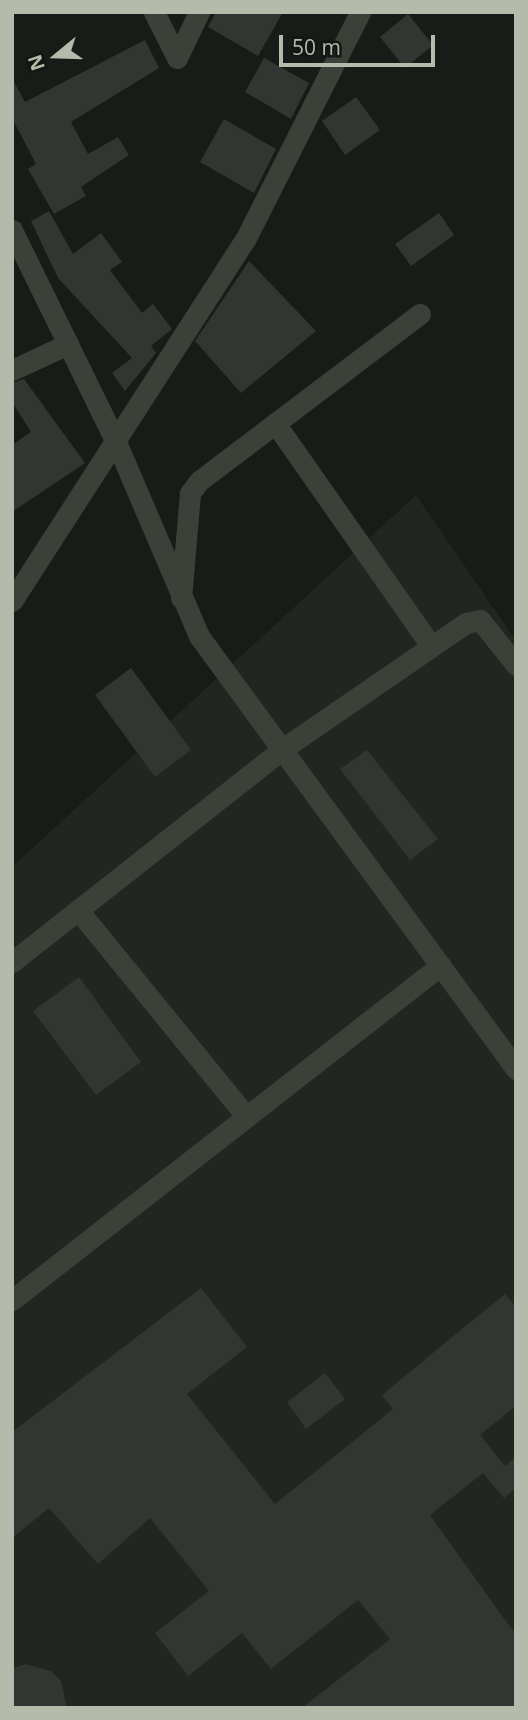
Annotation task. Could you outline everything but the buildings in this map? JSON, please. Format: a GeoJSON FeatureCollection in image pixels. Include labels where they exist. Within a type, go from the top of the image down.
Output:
{"type":"FeatureCollection","features":[{"type":"Feature","properties":{"kind":"street"},"geometry":{"type":"LineString","coordinates":[[153,12],[177,58],[199,12]]}},
{"type":"Feature","properties":{"kind":"street"},"geometry":{"type":"LineString","coordinates":[[12,601],[117,444],[245,240],[360,12]]}},
{"type":"Feature","properties":{"kind":"street"},"geometry":{"type":"LineString","coordinates":[[12,230],[117,444],[180,604],[281,750],[516,1069]]}},
{"type":"Feature","properties":{"kind":"street"},"geometry":{"type":"LineString","coordinates":[[180,604],[190,493],[275,423],[420,314]]}},
{"type":"Feature","properties":{"kind":"street"},"geometry":{"type":"LineString","coordinates":[[12,370],[68,344]]}},
{"type":"Feature","properties":{"kind":"street"},"geometry":{"type":"LineString","coordinates":[[275,423],[431,646]]}},
{"type":"Feature","properties":{"kind":"street"},"geometry":{"type":"LineString","coordinates":[[12,962],[281,750],[431,646],[480,620],[516,665]]}},
{"type":"Feature","properties":{"kind":"street"},"geometry":{"type":"LineString","coordinates":[[78,910],[247,1117]]}},
{"type":"Feature","properties":{"kind":"street"},"geometry":{"type":"LineString","coordinates":[[12,1300],[441,965]]}},
{"type":"Feature","properties":{"kind":"shaded area"},"geometry":{"type":"Polygon","coordinates":[[[416,495],[516,641],[516,1708],[12,1708],[12,867],[416,495]]]}}]}
